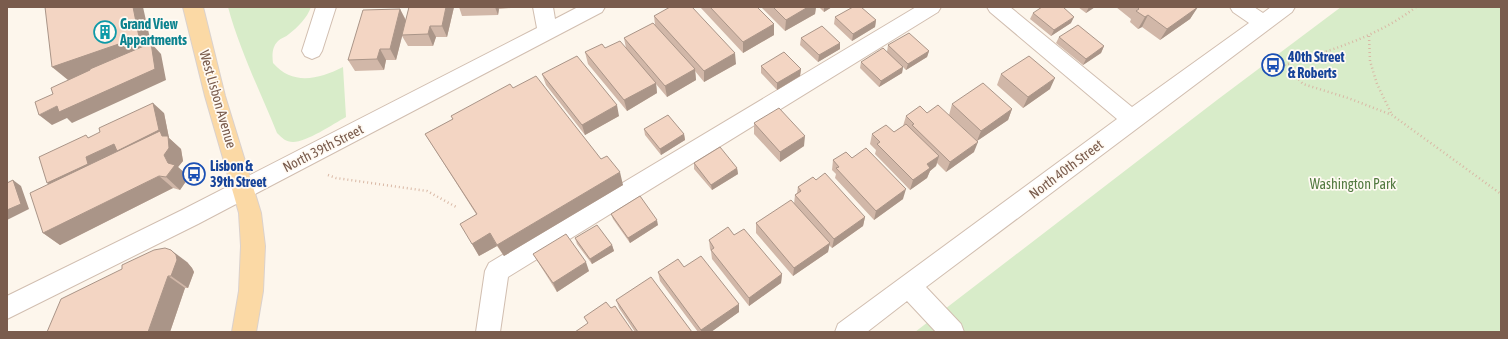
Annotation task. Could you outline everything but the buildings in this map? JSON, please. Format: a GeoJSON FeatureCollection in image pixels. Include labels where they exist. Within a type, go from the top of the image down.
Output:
{"type":"FeatureCollection","features":[{"type":"Feature","properties":{"kind":"main road","name":"West Lisbon Avenue"},"geometry":{"type":"LineString","coordinates":[[193,7],[215,96],[250,213],[253,246],[251,291],[244,332]]}},
{"type":"Feature","properties":{"kind":"street"},"geometry":{"type":"LineString","coordinates":[[312,51],[326,7]]}},
{"type":"Feature","properties":{"kind":"street"},"geometry":{"type":"LineString","coordinates":[[543,7],[547,32]]}},
{"type":"Feature","properties":{"kind":"street","name":"North 39th Street"},"geometry":{"type":"LineString","coordinates":[[7,308],[244,189],[595,7]]}},
{"type":"Feature","properties":{"kind":"street"},"geometry":{"type":"LineString","coordinates":[[488,332],[497,271],[931,7]]}},
{"type":"Feature","properties":{"kind":"street"},"geometry":{"type":"LineString","coordinates":[[997,7],[1132,119]]}},
{"type":"Feature","properties":{"kind":"street"},"geometry":{"type":"LineString","coordinates":[[1240,7],[1263,23]]}},
{"type":"Feature","properties":{"kind":"street","name":"North 40th Street"},"geometry":{"type":"LineString","coordinates":[[847,332],[1132,119],[1285,7]]}},
{"type":"Feature","properties":{"kind":"street"},"geometry":{"type":"LineString","coordinates":[[909,286],[952,332]]}},
{"type":"Feature","properties":{"kind":"path"},"geometry":{"type":"LineString","coordinates":[[1416,7],[1408,14],[1369,36],[1285,65],[1303,84],[1392,115],[1501,194]]}},
{"type":"Feature","properties":{"kind":"path"},"geometry":{"type":"LineString","coordinates":[[1369,36],[1370,61],[1377,84],[1392,115]]}},
{"type":"Feature","properties":{"kind":"path"},"geometry":{"type":"LineString","coordinates":[[326,174],[336,178],[427,191],[458,208]]}},
{"type":"Feature","properties":{"kind":"green space"},"geometry":{"type":"Polygon","coordinates":[[[228,7],[311,7],[305,19],[288,35],[276,43],[273,51],[273,63],[289,75],[298,78],[325,75],[343,67],[346,117],[312,136],[299,141],[288,141],[281,137],[277,133],[251,71],[238,39],[228,7]]]}},
{"type":"Feature","properties":{"kind":"green space","name":"Washington Park"},"geometry":{"type":"Polygon","coordinates":[[[1341,7],[1501,7],[1501,332],[915,332],[1217,100],[1341,7]]]}},
{"type":"Feature","properties":{"kind":"place","name":"Grand View Appartments"},"geometry":{"type":"Point","coordinates":[105,32]}},
{"type":"Feature","properties":{"kind":"place","name":"40th Street & Roberts"},"geometry":{"type":"Point","coordinates":[1273,65]}},
{"type":"Feature","properties":{"kind":"place","name":"Lisbon & 39th Street"},"geometry":{"type":"Point","coordinates":[194,174]}}]}
